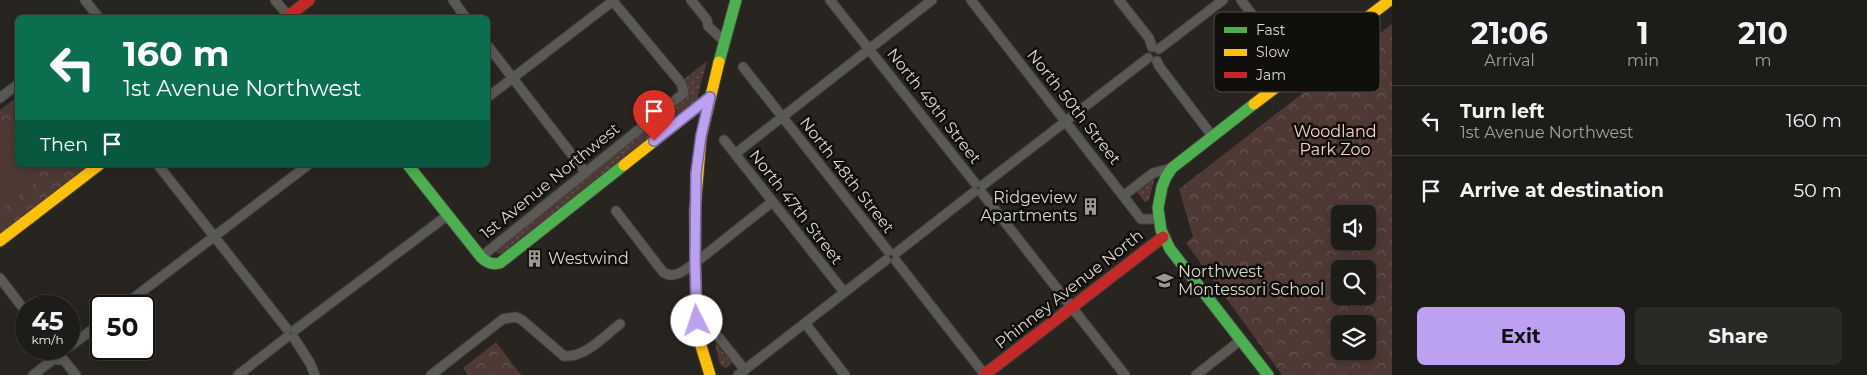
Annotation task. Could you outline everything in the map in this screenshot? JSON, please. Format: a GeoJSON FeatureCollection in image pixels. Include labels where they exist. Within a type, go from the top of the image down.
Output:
{"type":"FeatureCollection","features":[{"type":"Feature","properties":{"kind":"street"},"geometry":{"type":"LineString","coordinates":[[85,0],[97,15]]}},
{"type":"Feature","properties":{"kind":"street"},"geometry":{"type":"LineString","coordinates":[[275,0],[286,15]]}},
{"type":"Feature","properties":{"kind":"street"},"geometry":{"type":"LineString","coordinates":[[290,15],[309,0]]}},
{"type":"Feature","properties":{"kind":"street"},"geometry":{"type":"LineString","coordinates":[[453,0],[464,15]]}},
{"type":"Feature","properties":{"kind":"street"},"geometry":{"type":"LineString","coordinates":[[490,95],[612,0]]}},
{"type":"Feature","properties":{"kind":"street","name":"1st Avenue Northwest"},"geometry":{"type":"LineString","coordinates":[[612,0],[681,83],[684,92],[683,96],[481,257],[486,263],[492,265],[500,262],[710,97]]}},
{"type":"Feature","properties":{"kind":"street"},"geometry":{"type":"LineString","coordinates":[[692,0],[707,20],[708,26],[725,42]]}},
{"type":"Feature","properties":{"kind":"street"},"geometry":{"type":"LineString","coordinates":[[710,375],[698,335],[695,308],[696,173],[701,136],[710,97],[736,0]]}},
{"type":"Feature","properties":{"kind":"street","name":"North 49th Street"},"geometry":{"type":"LineString","coordinates":[[830,0],[1125,375]]}},
{"type":"Feature","properties":{"kind":"street"},"geometry":{"type":"LineString","coordinates":[[735,154],[868,48],[932,0]]}},
{"type":"Feature","properties":{"kind":"street","name":"North 50th Street"},"geometry":{"type":"LineString","coordinates":[[971,0],[1141,218],[1159,219]]}},
{"type":"Feature","properties":{"kind":"street"},"geometry":{"type":"LineString","coordinates":[[1119,0],[1156,48]]}},
{"type":"Feature","properties":{"kind":"street"},"geometry":{"type":"LineString","coordinates":[[1213,136],[1147,51],[1156,48],[1223,0]]}},
{"type":"Feature","properties":{"kind":"street"},"geometry":{"type":"LineString","coordinates":[[1241,0],[1250,12]]}},
{"type":"Feature","properties":{"kind":"street","name":"Phinney Avenue North"},"geometry":{"type":"LineString","coordinates":[[1377,4],[1390,0]]}},
{"type":"Feature","properties":{"kind":"street"},"geometry":{"type":"LineString","coordinates":[[490,49],[586,173]]}},
{"type":"Feature","properties":{"kind":"street"},"geometry":{"type":"LineString","coordinates":[[695,308],[742,372],[978,188],[1152,59]]}},
{"type":"Feature","properties":{"kind":"street","name":"North 48th Street"},"geometry":{"type":"LineString","coordinates":[[743,67],[985,375]]}},
{"type":"Feature","properties":{"kind":"street"},"geometry":{"type":"LineString","coordinates":[[0,98],[15,86]]}},
{"type":"Feature","properties":{"kind":"street","name":"Phinney Avenue North"},"geometry":{"type":"LineString","coordinates":[[985,375],[1163,237],[1158,207],[1165,177],[1172,168],[1270,92]]}},
{"type":"Feature","properties":{"kind":"street","name":"North 47th Street"},"geometry":{"type":"LineString","coordinates":[[724,140],[844,292]]}},
{"type":"Feature","properties":{"kind":"street"},"geometry":{"type":"LineString","coordinates":[[0,241],[95,167]]}},
{"type":"Feature","properties":{"kind":"street"},"geometry":{"type":"LineString","coordinates":[[160,167],[291,333],[306,356],[315,375]]}},
{"type":"Feature","properties":{"kind":"street"},"geometry":{"type":"LineString","coordinates":[[138,295],[305,167]]}},
{"type":"Feature","properties":{"kind":"street"},"geometry":{"type":"LineString","coordinates":[[410,167],[481,257]]}},
{"type":"Feature","properties":{"kind":"street","name":"Phinney Avenue North"},"geometry":{"type":"LineString","coordinates":[[1123,196],[1153,173],[1172,168]]}},
{"type":"Feature","properties":{"kind":"street"},"geometry":{"type":"LineString","coordinates":[[616,212],[667,275],[674,276],[695,263],[772,202]]}},
{"type":"Feature","properties":{"kind":"street"},"geometry":{"type":"LineString","coordinates":[[238,375],[448,215]]}},
{"type":"Feature","properties":{"kind":"street"},"geometry":{"type":"LineString","coordinates":[[1163,237],[1170,250],[1268,375]]}},
{"type":"Feature","properties":{"kind":"street"},"geometry":{"type":"LineString","coordinates":[[0,278],[15,298]]}},
{"type":"Feature","properties":{"kind":"street"},"geometry":{"type":"LineString","coordinates":[[431,375],[503,319],[516,317],[537,331],[564,356],[582,353],[620,324]]}},
{"type":"Feature","properties":{"kind":"street"},"geometry":{"type":"LineString","coordinates":[[805,324],[845,375]]}},
{"type":"Feature","properties":{"kind":"street"},"geometry":{"type":"LineString","coordinates":[[1196,375],[1241,340]]}},
{"type":"Feature","properties":{"kind":"street"},"geometry":{"type":"LineString","coordinates":[[33,375],[51,360]]}},
{"type":"Feature","properties":{"kind":"street"},"geometry":{"type":"LineString","coordinates":[[67,360],[76,375]]}},
{"type":"Feature","properties":{"kind":"green space","name":"Woodland Park Zoo"},"geometry":{"type":"Polygon","coordinates":[[[1392,24],[1392,375],[1282,375],[1186,243],[1193,237],[1179,189],[1304,92],[1380,92],[1380,33],[1392,24]]]}},
{"type":"Feature","properties":{"kind":"green space"},"geometry":{"type":"Polygon","coordinates":[[[707,61],[696,103],[502,253],[498,254],[494,250],[496,246],[684,100],[687,90],[683,80],[707,61]]]}},
{"type":"Feature","properties":{"kind":"green space"},"geometry":{"type":"Polygon","coordinates":[[[15,99],[15,167],[87,167],[0,236],[0,110],[15,99]]]}},
{"type":"Feature","properties":{"kind":"green space"},"geometry":{"type":"Polygon","coordinates":[[[0,126],[15,147],[15,167],[29,167],[39,180],[0,211],[0,126]]]}},
{"type":"Feature","properties":{"kind":"green space"},"geometry":{"type":"Polygon","coordinates":[[[1155,177],[1149,200],[1145,202],[1136,191],[1155,177]]]}},
{"type":"Feature","properties":{"kind":"green space"},"geometry":{"type":"Polygon","coordinates":[[[496,342],[521,375],[468,375],[463,368],[496,342]]]}},
{"type":"Feature","properties":{"kind":"green space"},"geometry":{"type":"Polygon","coordinates":[[[715,343],[732,363],[726,368],[720,365],[715,343]]]}},
{"type":"Feature","properties":{"kind":"traffic: fast"},"geometry":{"type":"LineString","coordinates":[[719,62],[736,0]]}},
{"type":"Feature","properties":{"kind":"traffic: fast"},"geometry":{"type":"LineString","coordinates":[[1254,104],[1172,168],[1162,187],[1158,208],[1161,230],[1170,249],[1268,375]]}},
{"type":"Feature","properties":{"kind":"traffic: fast"},"geometry":{"type":"LineString","coordinates":[[410,167],[481,257],[494,264],[500,263],[624,165]]}},
{"type":"Feature","properties":{"kind":"traffic: slow"},"geometry":{"type":"LineString","coordinates":[[1374,12],[1390,0]]}},
{"type":"Feature","properties":{"kind":"traffic: slow"},"geometry":{"type":"LineString","coordinates":[[710,375],[701,346],[696,316],[695,210],[701,137],[719,62]]}},
{"type":"Feature","properties":{"kind":"traffic: slow"},"geometry":{"type":"LineString","coordinates":[[1254,104],[1270,92]]}},
{"type":"Feature","properties":{"kind":"traffic: slow"},"geometry":{"type":"LineString","coordinates":[[624,165],[710,97]]}},
{"type":"Feature","properties":{"kind":"traffic: slow"},"geometry":{"type":"LineString","coordinates":[[0,241],[96,167]]}},
{"type":"Feature","properties":{"kind":"traffic: jam"},"geometry":{"type":"LineString","coordinates":[[290,15],[309,0]]}},
{"type":"Feature","properties":{"kind":"traffic: jam"},"geometry":{"type":"LineString","coordinates":[[984,375],[1163,237]]}},
{"type":"Feature","properties":{"kind":"place","name":"Ridgeview Apartments"},"geometry":{"type":"Point","coordinates":[1091,206]}},
{"type":"Feature","properties":{"kind":"place","name":"Westwind"},"geometry":{"type":"Point","coordinates":[534,258]}},
{"type":"Feature","properties":{"kind":"place","name":"Northwest Montessori School"},"geometry":{"type":"Point","coordinates":[1164,280]}},
{"type":"Feature","properties":{"kind":"route"},"geometry":{"type":"LineString","coordinates":[[654,141],[710,97],[701,136],[696,173],[695,308],[697,321]]}}]}
